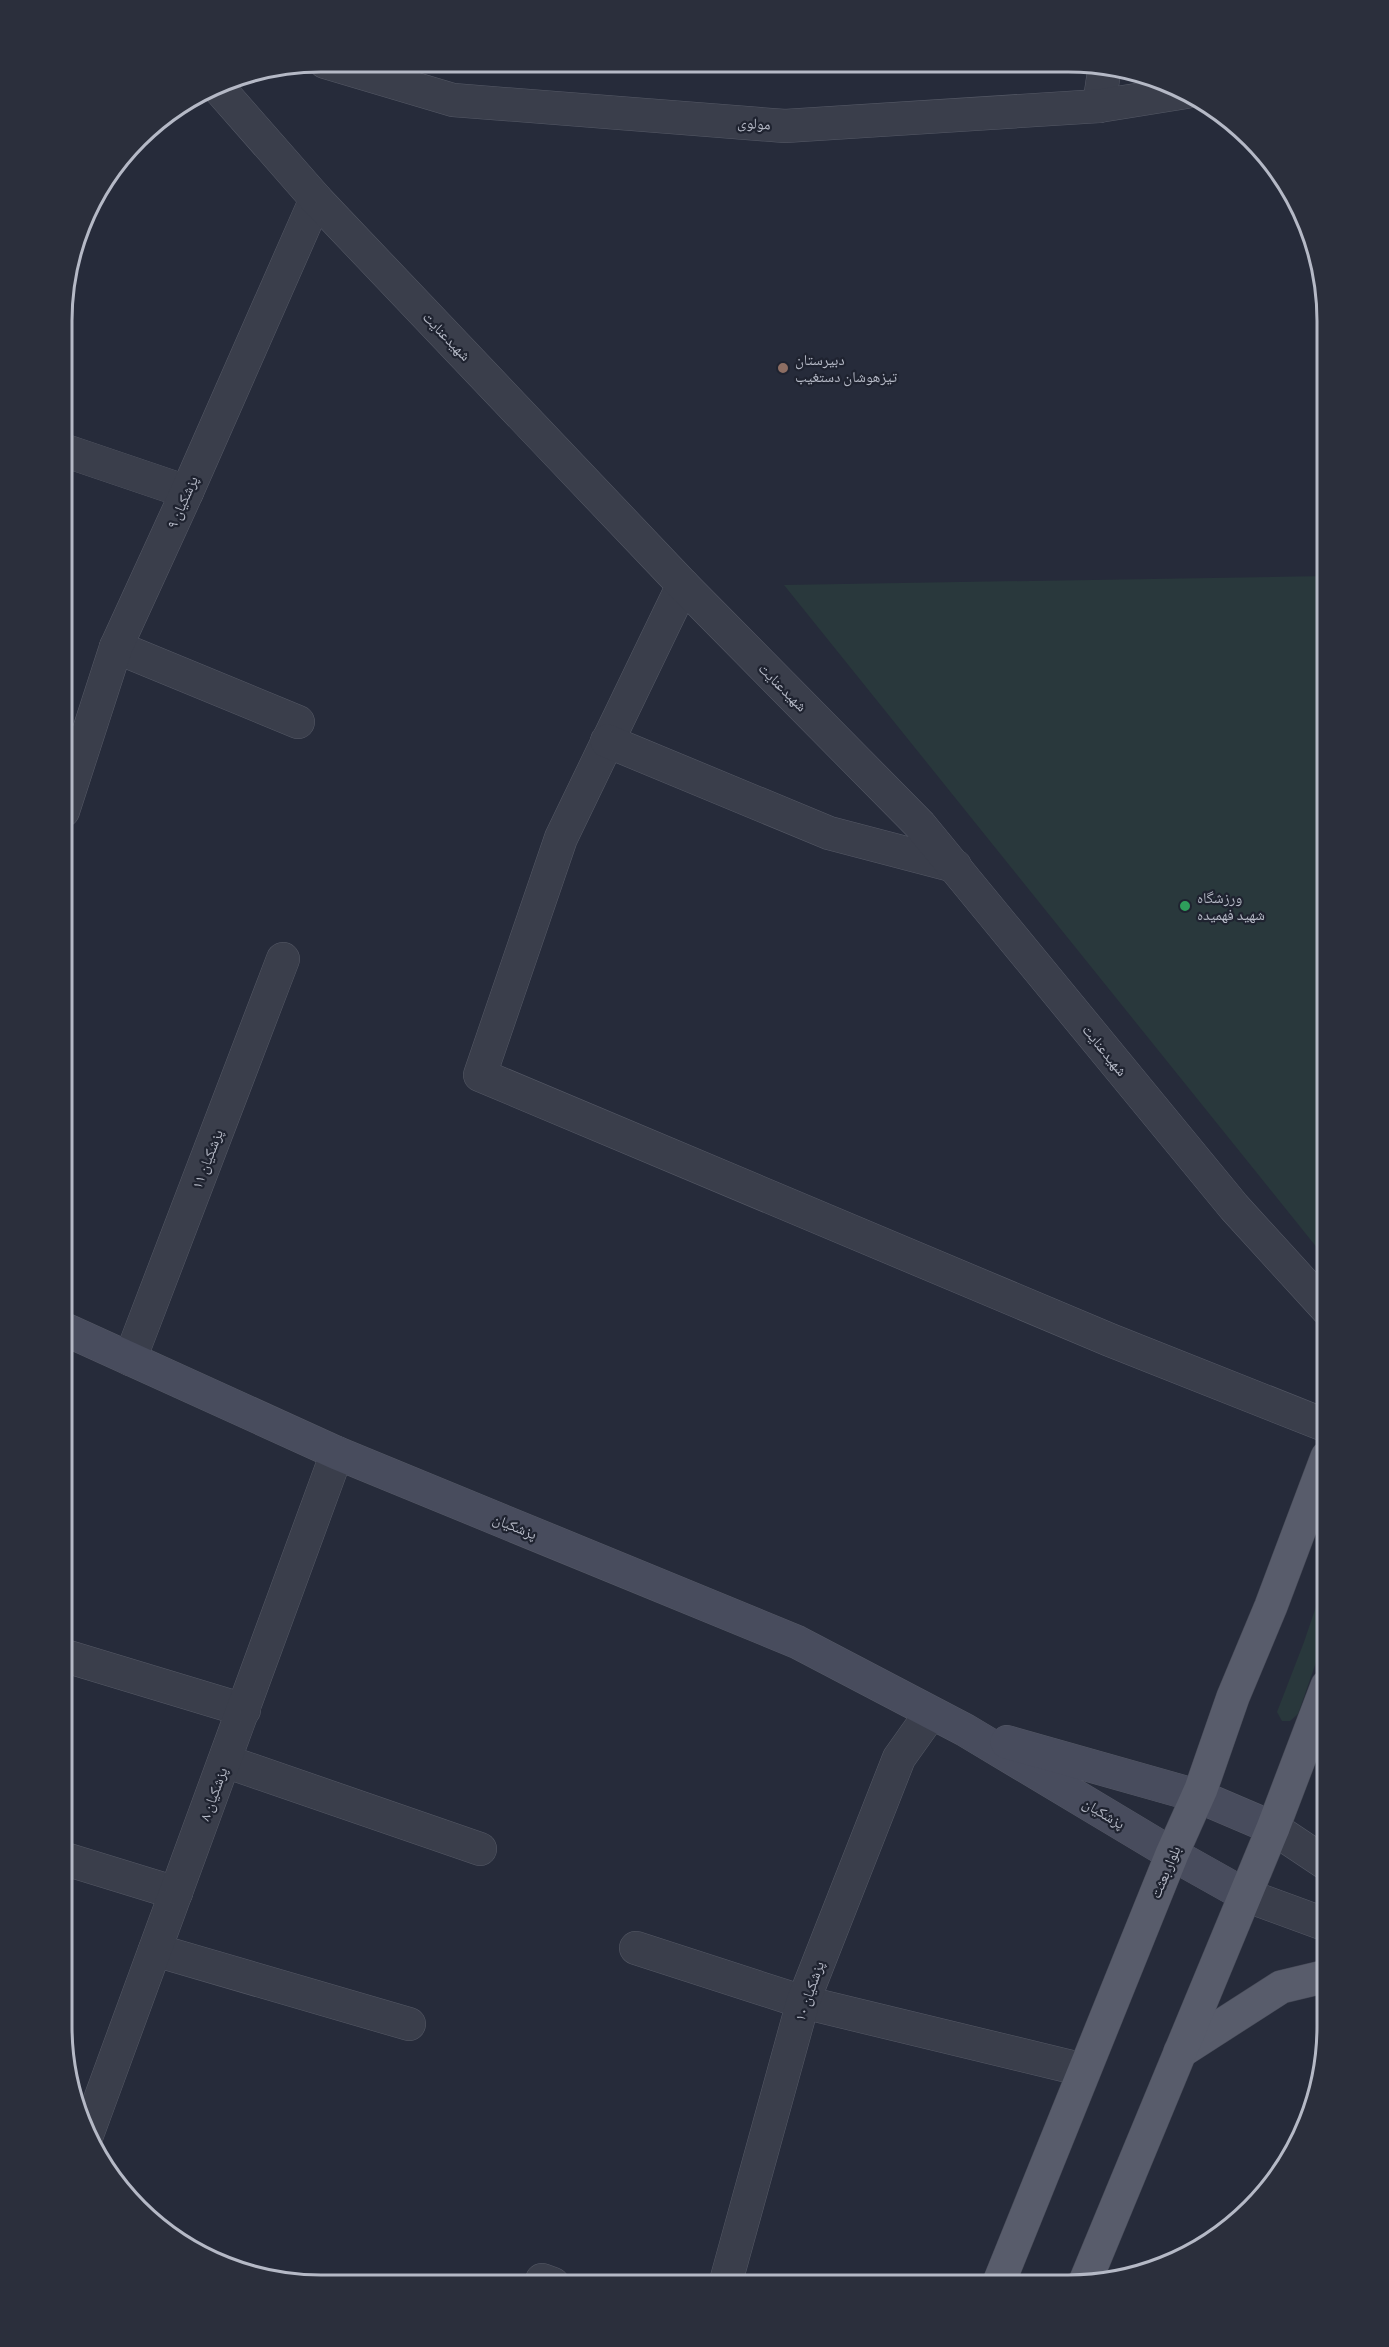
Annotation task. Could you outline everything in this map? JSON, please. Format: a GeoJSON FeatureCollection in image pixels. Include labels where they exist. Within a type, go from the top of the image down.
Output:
{"type":"FeatureCollection","features":[{"type":"Feature","properties":{"kind":"main road","name":"پزشکیان"},"geometry":{"type":"LineString","coordinates":[[72,1333],[337,1452],[797,1642],[965,1730],[1245,1895]]}},
{"type":"Feature","properties":{"kind":"main road","name":"بلوار بعثت"},"geometry":{"type":"LineString","coordinates":[[1002,2275],[1172,1854],[1198,1796],[1233,1697],[1271,1606],[1317,1484]]}},
{"type":"Feature","properties":{"kind":"main road"},"geometry":{"type":"LineString","coordinates":[[1088,2274],[1273,1828],[1317,1714]]}},
{"type":"Feature","properties":{"kind":"main road","name":"پزشکیان"},"geometry":{"type":"LineString","coordinates":[[965,1730],[1198,1796],[1273,1828]]}},
{"type":"Feature","properties":{"kind":"main road"},"geometry":{"type":"LineString","coordinates":[[1311,1730],[1317,1741]]}},
{"type":"Feature","properties":{"kind":"main road"},"geometry":{"type":"LineString","coordinates":[[1180,2052],[1281,1988],[1317,1979]]}},
{"type":"Feature","properties":{"kind":"street","name":"مولوی"},"geometry":{"type":"LineString","coordinates":[[359,72],[453,100],[785,126],[1099,106],[1170,94]]}},
{"type":"Feature","properties":{"kind":"street"},"geometry":{"type":"LineString","coordinates":[[1099,106],[1104,74]]}},
{"type":"Feature","properties":{"kind":"street","name":"شهیدعنایت"},"geometry":{"type":"LineString","coordinates":[[223,93],[316,199],[682,585],[920,825],[1234,1208],[1317,1298]]}},
{"type":"Feature","properties":{"kind":"street","name":"پزشکیان ۹"},"geometry":{"type":"LineString","coordinates":[[72,783],[116,647],[316,199]]}},
{"type":"Feature","properties":{"kind":"street"},"geometry":{"type":"LineString","coordinates":[[72,453],[187,492]]}},
{"type":"Feature","properties":{"kind":"street"},"geometry":{"type":"LineString","coordinates":[[682,585],[561,838],[480,1075],[1110,1340],[1317,1422]]}},
{"type":"Feature","properties":{"kind":"street"},"geometry":{"type":"LineString","coordinates":[[116,647],[298,722]]}},
{"type":"Feature","properties":{"kind":"street"},"geometry":{"type":"LineString","coordinates":[[607,741],[829,833],[954,866]]}},
{"type":"Feature","properties":{"kind":"street","name":"پزشکیان ۱۱"},"geometry":{"type":"LineString","coordinates":[[130,1359],[283,959]]}},
{"type":"Feature","properties":{"kind":"street","name":"پزشکیان ۸"},"geometry":{"type":"LineString","coordinates":[[92,2122],[337,1452]]}},
{"type":"Feature","properties":{"kind":"street"},"geometry":{"type":"LineString","coordinates":[[72,1658],[244,1710]]}},
{"type":"Feature","properties":{"kind":"street","name":"پزشکیان ۱۰"},"geometry":{"type":"LineString","coordinates":[[728,2275],[804,2002],[899,1758],[932,1713]]}},
{"type":"Feature","properties":{"kind":"street"},"geometry":{"type":"LineString","coordinates":[[225,1761],[480,1849]]}},
{"type":"Feature","properties":{"kind":"street"},"geometry":{"type":"LineString","coordinates":[[1273,1828],[1317,1857]]}},
{"type":"Feature","properties":{"kind":"street"},"geometry":{"type":"LineString","coordinates":[[72,1861],[176,1893]]}},
{"type":"Feature","properties":{"kind":"street"},"geometry":{"type":"LineString","coordinates":[[1245,1895],[1317,1921]]}},
{"type":"Feature","properties":{"kind":"street"},"geometry":{"type":"LineString","coordinates":[[636,1948],[804,2002],[1084,2070]]}},
{"type":"Feature","properties":{"kind":"street"},"geometry":{"type":"LineString","coordinates":[[155,1950],[409,2024]]}},
{"type":"Feature","properties":{"kind":"shaded area","name":"ورزشگاه شهید فهمیده"},"geometry":{"type":"Polygon","coordinates":[[[1317,576],[1317,1248],[784,585],[1317,576]]]}},
{"type":"Feature","properties":{"kind":"shaded area"},"geometry":{"type":"Polygon","coordinates":[[[1317,1604],[1317,1660],[1298,1714],[1290,1721],[1282,1721],[1277,1712],[1317,1604]]]}},
{"type":"Feature","properties":{"kind":"place","name":"دبیرستان تیزهوشان دستغيب"},"geometry":{"type":"Point","coordinates":[783,368]}},
{"type":"Feature","properties":{"kind":"place","name":"ورزشگاه شهید فهمیده"},"geometry":{"type":"Point","coordinates":[1185,906]}}]}
